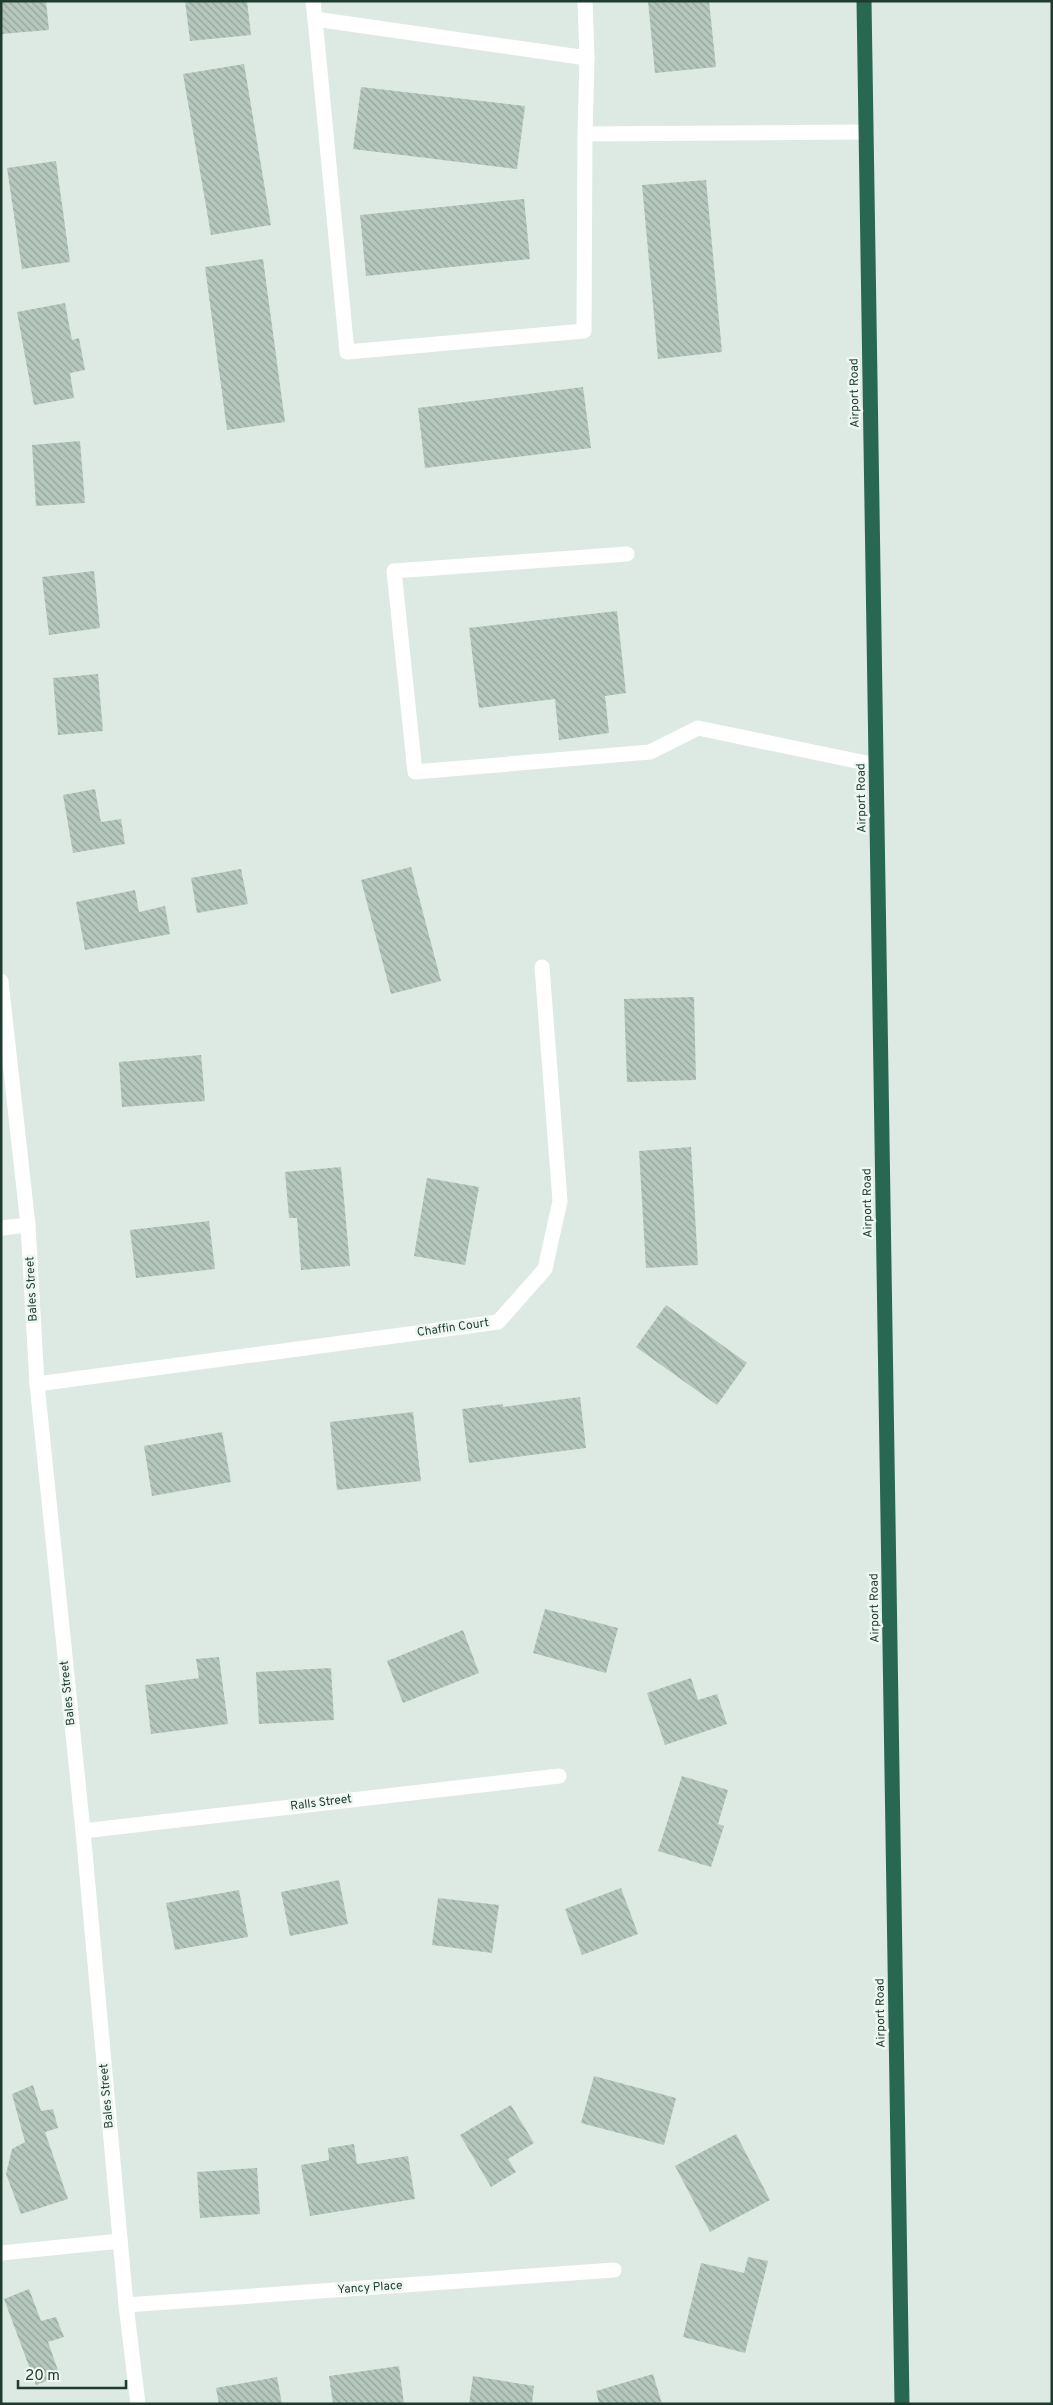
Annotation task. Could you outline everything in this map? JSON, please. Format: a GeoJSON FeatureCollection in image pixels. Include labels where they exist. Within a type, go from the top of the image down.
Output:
{"type":"FeatureCollection","features":[{"type":"Feature","properties":{"kind":"highway","name":"Airport Road"},"geometry":{"type":"LineString","coordinates":[[864,1],[902,2404]]}},
{"type":"Feature","properties":{"kind":"street"},"geometry":{"type":"LineString","coordinates":[[313,1],[347,352],[584,331],[587,58],[585,1]]}},
{"type":"Feature","properties":{"kind":"street"},"geometry":{"type":"LineString","coordinates":[[315,19],[587,58]]}},
{"type":"Feature","properties":{"kind":"street"},"geometry":{"type":"LineString","coordinates":[[585,134],[866,132]]}},
{"type":"Feature","properties":{"kind":"street"},"geometry":{"type":"LineString","coordinates":[[627,554],[394,572],[415,772],[650,752],[698,728],[876,765]]}},
{"type":"Feature","properties":{"kind":"street","name":"Chaffin Court"},"geometry":{"type":"LineString","coordinates":[[37,1384],[498,1322],[545,1269],[560,1201],[542,967]]}},
{"type":"Feature","properties":{"kind":"street","name":"Bales Street"},"geometry":{"type":"LineString","coordinates":[[1,981],[28,1225],[37,1384],[82,1831],[126,2305],[138,2404]]}},
{"type":"Feature","properties":{"kind":"street"},"geometry":{"type":"LineString","coordinates":[[1,1228],[28,1225]]}},
{"type":"Feature","properties":{"kind":"street","name":"Ralls Street"},"geometry":{"type":"LineString","coordinates":[[82,1831],[559,1776]]}},
{"type":"Feature","properties":{"kind":"street"},"geometry":{"type":"LineString","coordinates":[[1,2253],[120,2241]]}},
{"type":"Feature","properties":{"kind":"street","name":"Yancy Place"},"geometry":{"type":"LineString","coordinates":[[126,2305],[614,2270]]}},
{"type":"Feature","properties":{"kind":"building"},"geometry":{"type":"Polygon","coordinates":[[[1,1],[46,1],[49,30],[1,34],[1,1]]]}},
{"type":"Feature","properties":{"kind":"building"},"geometry":{"type":"Polygon","coordinates":[[[185,1],[247,1],[251,35],[190,41],[185,1]]]}},
{"type":"Feature","properties":{"kind":"building"},"geometry":{"type":"Polygon","coordinates":[[[648,1],[709,1],[716,67],[655,73],[648,1]]]}},
{"type":"Feature","properties":{"kind":"building"},"geometry":{"type":"Polygon","coordinates":[[[244,64],[271,225],[211,235],[183,74],[244,64]]]}},
{"type":"Feature","properties":{"kind":"building"},"geometry":{"type":"Polygon","coordinates":[[[361,87],[525,106],[517,169],[353,149],[361,87]]]}},
{"type":"Feature","properties":{"kind":"building"},"geometry":{"type":"Polygon","coordinates":[[[56,161],[70,262],[22,269],[7,168],[56,161]]]}},
{"type":"Feature","properties":{"kind":"building"},"geometry":{"type":"Polygon","coordinates":[[[706,180],[722,352],[658,359],[642,185],[706,180]]]}},
{"type":"Feature","properties":{"kind":"building"},"geometry":{"type":"Polygon","coordinates":[[[524,199],[530,259],[366,276],[360,215],[524,199]]]}},
{"type":"Feature","properties":{"kind":"building"},"geometry":{"type":"Polygon","coordinates":[[[263,259],[285,422],[227,430],[205,267],[263,259]]]}},
{"type":"Feature","properties":{"kind":"building"},"geometry":{"type":"Polygon","coordinates":[[[65,303],[72,340],[79,338],[85,370],[70,373],[74,398],[34,405],[17,312],[65,303]]]}},
{"type":"Feature","properties":{"kind":"building"},"geometry":{"type":"Polygon","coordinates":[[[583,387],[591,448],[425,468],[418,408],[583,387]]]}},
{"type":"Feature","properties":{"kind":"building"},"geometry":{"type":"Polygon","coordinates":[[[80,441],[85,503],[36,506],[32,445],[80,441]]]}},
{"type":"Feature","properties":{"kind":"building"},"geometry":{"type":"Polygon","coordinates":[[[94,571],[100,628],[49,635],[42,577],[94,571]]]}},
{"type":"Feature","properties":{"kind":"building"},"geometry":{"type":"Polygon","coordinates":[[[617,611],[626,693],[605,696],[609,733],[559,740],[555,699],[479,708],[469,628],[617,611]]]}},
{"type":"Feature","properties":{"kind":"building"},"geometry":{"type":"Polygon","coordinates":[[[98,674],[103,731],[58,735],[53,678],[98,674]]]}},
{"type":"Feature","properties":{"kind":"building"},"geometry":{"type":"Polygon","coordinates":[[[95,789],[101,822],[121,819],[125,844],[73,853],[63,795],[95,789]]]}},
{"type":"Feature","properties":{"kind":"building"},"geometry":{"type":"Polygon","coordinates":[[[411,867],[441,981],[391,994],[361,880],[411,867]]]}},
{"type":"Feature","properties":{"kind":"building"},"geometry":{"type":"Polygon","coordinates":[[[241,869],[248,904],[197,913],[191,878],[241,869]]]}},
{"type":"Feature","properties":{"kind":"building"},"geometry":{"type":"Polygon","coordinates":[[[135,890],[139,912],[165,906],[170,934],[85,950],[76,902],[135,890]]]}},
{"type":"Feature","properties":{"kind":"building"},"geometry":{"type":"Polygon","coordinates":[[[694,997],[696,1080],[627,1082],[624,999],[694,997]]]}},
{"type":"Feature","properties":{"kind":"building"},"geometry":{"type":"Polygon","coordinates":[[[201,1055],[205,1101],[122,1107],[119,1062],[201,1055]]]}},
{"type":"Feature","properties":{"kind":"building"},"geometry":{"type":"Polygon","coordinates":[[[691,1147],[698,1265],[646,1268],[639,1151],[691,1147]]]}},
{"type":"Feature","properties":{"kind":"building"},"geometry":{"type":"Polygon","coordinates":[[[341,1167],[350,1266],[301,1270],[297,1218],[289,1218],[285,1172],[341,1167]]]}},
{"type":"Feature","properties":{"kind":"building"},"geometry":{"type":"Polygon","coordinates":[[[427,1178],[479,1187],[465,1265],[414,1256],[427,1178]]]}},
{"type":"Feature","properties":{"kind":"building"},"geometry":{"type":"Polygon","coordinates":[[[209,1221],[215,1269],[136,1278],[130,1230],[209,1221]]]}},
{"type":"Feature","properties":{"kind":"building"},"geometry":{"type":"Polygon","coordinates":[[[666,1305],[747,1363],[717,1405],[636,1347],[666,1305]]]}},
{"type":"Feature","properties":{"kind":"building"},"geometry":{"type":"Polygon","coordinates":[[[580,1397],[586,1448],[469,1463],[462,1409],[503,1404],[503,1407],[580,1397]]]}},
{"type":"Feature","properties":{"kind":"building"},"geometry":{"type":"Polygon","coordinates":[[[413,1412],[421,1481],[337,1490],[330,1422],[413,1412]]]}},
{"type":"Feature","properties":{"kind":"building"},"geometry":{"type":"Polygon","coordinates":[[[222,1432],[231,1482],[152,1496],[144,1446],[222,1432]]]}},
{"type":"Feature","properties":{"kind":"building"},"geometry":{"type":"Polygon","coordinates":[[[545,1609],[618,1628],[606,1673],[533,1653],[545,1609]]]}},
{"type":"Feature","properties":{"kind":"building"},"geometry":{"type":"Polygon","coordinates":[[[463,1630],[479,1673],[403,1703],[387,1661],[463,1630]]]}},
{"type":"Feature","properties":{"kind":"building"},"geometry":{"type":"Polygon","coordinates":[[[219,1657],[228,1724],[151,1734],[145,1685],[199,1678],[196,1659],[219,1657]]]}},
{"type":"Feature","properties":{"kind":"building"},"geometry":{"type":"Polygon","coordinates":[[[331,1668],[334,1720],[259,1724],[256,1672],[331,1668]]]}},
{"type":"Feature","properties":{"kind":"building"},"geometry":{"type":"Polygon","coordinates":[[[691,1678],[698,1700],[717,1694],[727,1724],[665,1745],[647,1693],[691,1678]]]}},
{"type":"Feature","properties":{"kind":"building"},"geometry":{"type":"Polygon","coordinates":[[[682,1776],[728,1790],[718,1824],[724,1826],[711,1867],[658,1851],[682,1776]]]}},
{"type":"Feature","properties":{"kind":"building"},"geometry":{"type":"Polygon","coordinates":[[[339,1880],[348,1924],[290,1936],[281,1892],[339,1880]]]}},
{"type":"Feature","properties":{"kind":"building"},"geometry":{"type":"Polygon","coordinates":[[[621,1888],[638,1934],[582,1955],[565,1909],[621,1888]]]}},
{"type":"Feature","properties":{"kind":"building"},"geometry":{"type":"Polygon","coordinates":[[[239,1890],[248,1937],[175,1950],[166,1903],[239,1890]]]}},
{"type":"Feature","properties":{"kind":"building"},"geometry":{"type":"Polygon","coordinates":[[[438,1898],[499,1905],[492,1953],[432,1945],[438,1898]]]}},
{"type":"Feature","properties":{"kind":"building"},"geometry":{"type":"Polygon","coordinates":[[[594,2076],[676,2098],[664,2145],[581,2123],[594,2076]]]}},
{"type":"Feature","properties":{"kind":"building"},"geometry":{"type":"Polygon","coordinates":[[[33,2085],[41,2111],[53,2109],[58,2128],[45,2132],[68,2199],[21,2214],[6,2174],[12,2149],[25,2142],[12,2094],[33,2085]]]}},
{"type":"Feature","properties":{"kind":"building"},"geometry":{"type":"Polygon","coordinates":[[[511,2105],[534,2143],[508,2159],[516,2172],[491,2187],[460,2135],[511,2105]]]}},
{"type":"Feature","properties":{"kind":"building"},"geometry":{"type":"Polygon","coordinates":[[[736,2134],[770,2200],[710,2232],[675,2166],[736,2134]]]}},
{"type":"Feature","properties":{"kind":"building"},"geometry":{"type":"Polygon","coordinates":[[[354,2144],[357,2164],[408,2156],[415,2199],[310,2216],[301,2165],[329,2160],[328,2148],[354,2144]]]}},
{"type":"Feature","properties":{"kind":"building"},"geometry":{"type":"Polygon","coordinates":[[[257,2168],[260,2214],[200,2218],[197,2172],[257,2168]]]}},
{"type":"Feature","properties":{"kind":"building"},"geometry":{"type":"Polygon","coordinates":[[[748,2257],[768,2261],[745,2353],[683,2337],[701,2263],[744,2273],[748,2257]]]}},
{"type":"Feature","properties":{"kind":"building"},"geometry":{"type":"Polygon","coordinates":[[[29,2289],[41,2321],[56,2317],[64,2337],[48,2342],[60,2376],[36,2385],[4,2299],[29,2289]]]}},
{"type":"Feature","properties":{"kind":"building"},"geometry":{"type":"Polygon","coordinates":[[[399,2366],[404,2404],[333,2404],[329,2376],[399,2366]]]}},
{"type":"Feature","properties":{"kind":"building"},"geometry":{"type":"Polygon","coordinates":[[[653,2374],[662,2404],[599,2404],[596,2391],[653,2374]]]}},
{"type":"Feature","properties":{"kind":"building"},"geometry":{"type":"Polygon","coordinates":[[[473,2376],[534,2386],[532,2404],[469,2404],[473,2376]]]}},
{"type":"Feature","properties":{"kind":"building"},"geometry":{"type":"Polygon","coordinates":[[[277,2377],[282,2404],[219,2404],[216,2388],[277,2377]]]}}]}
